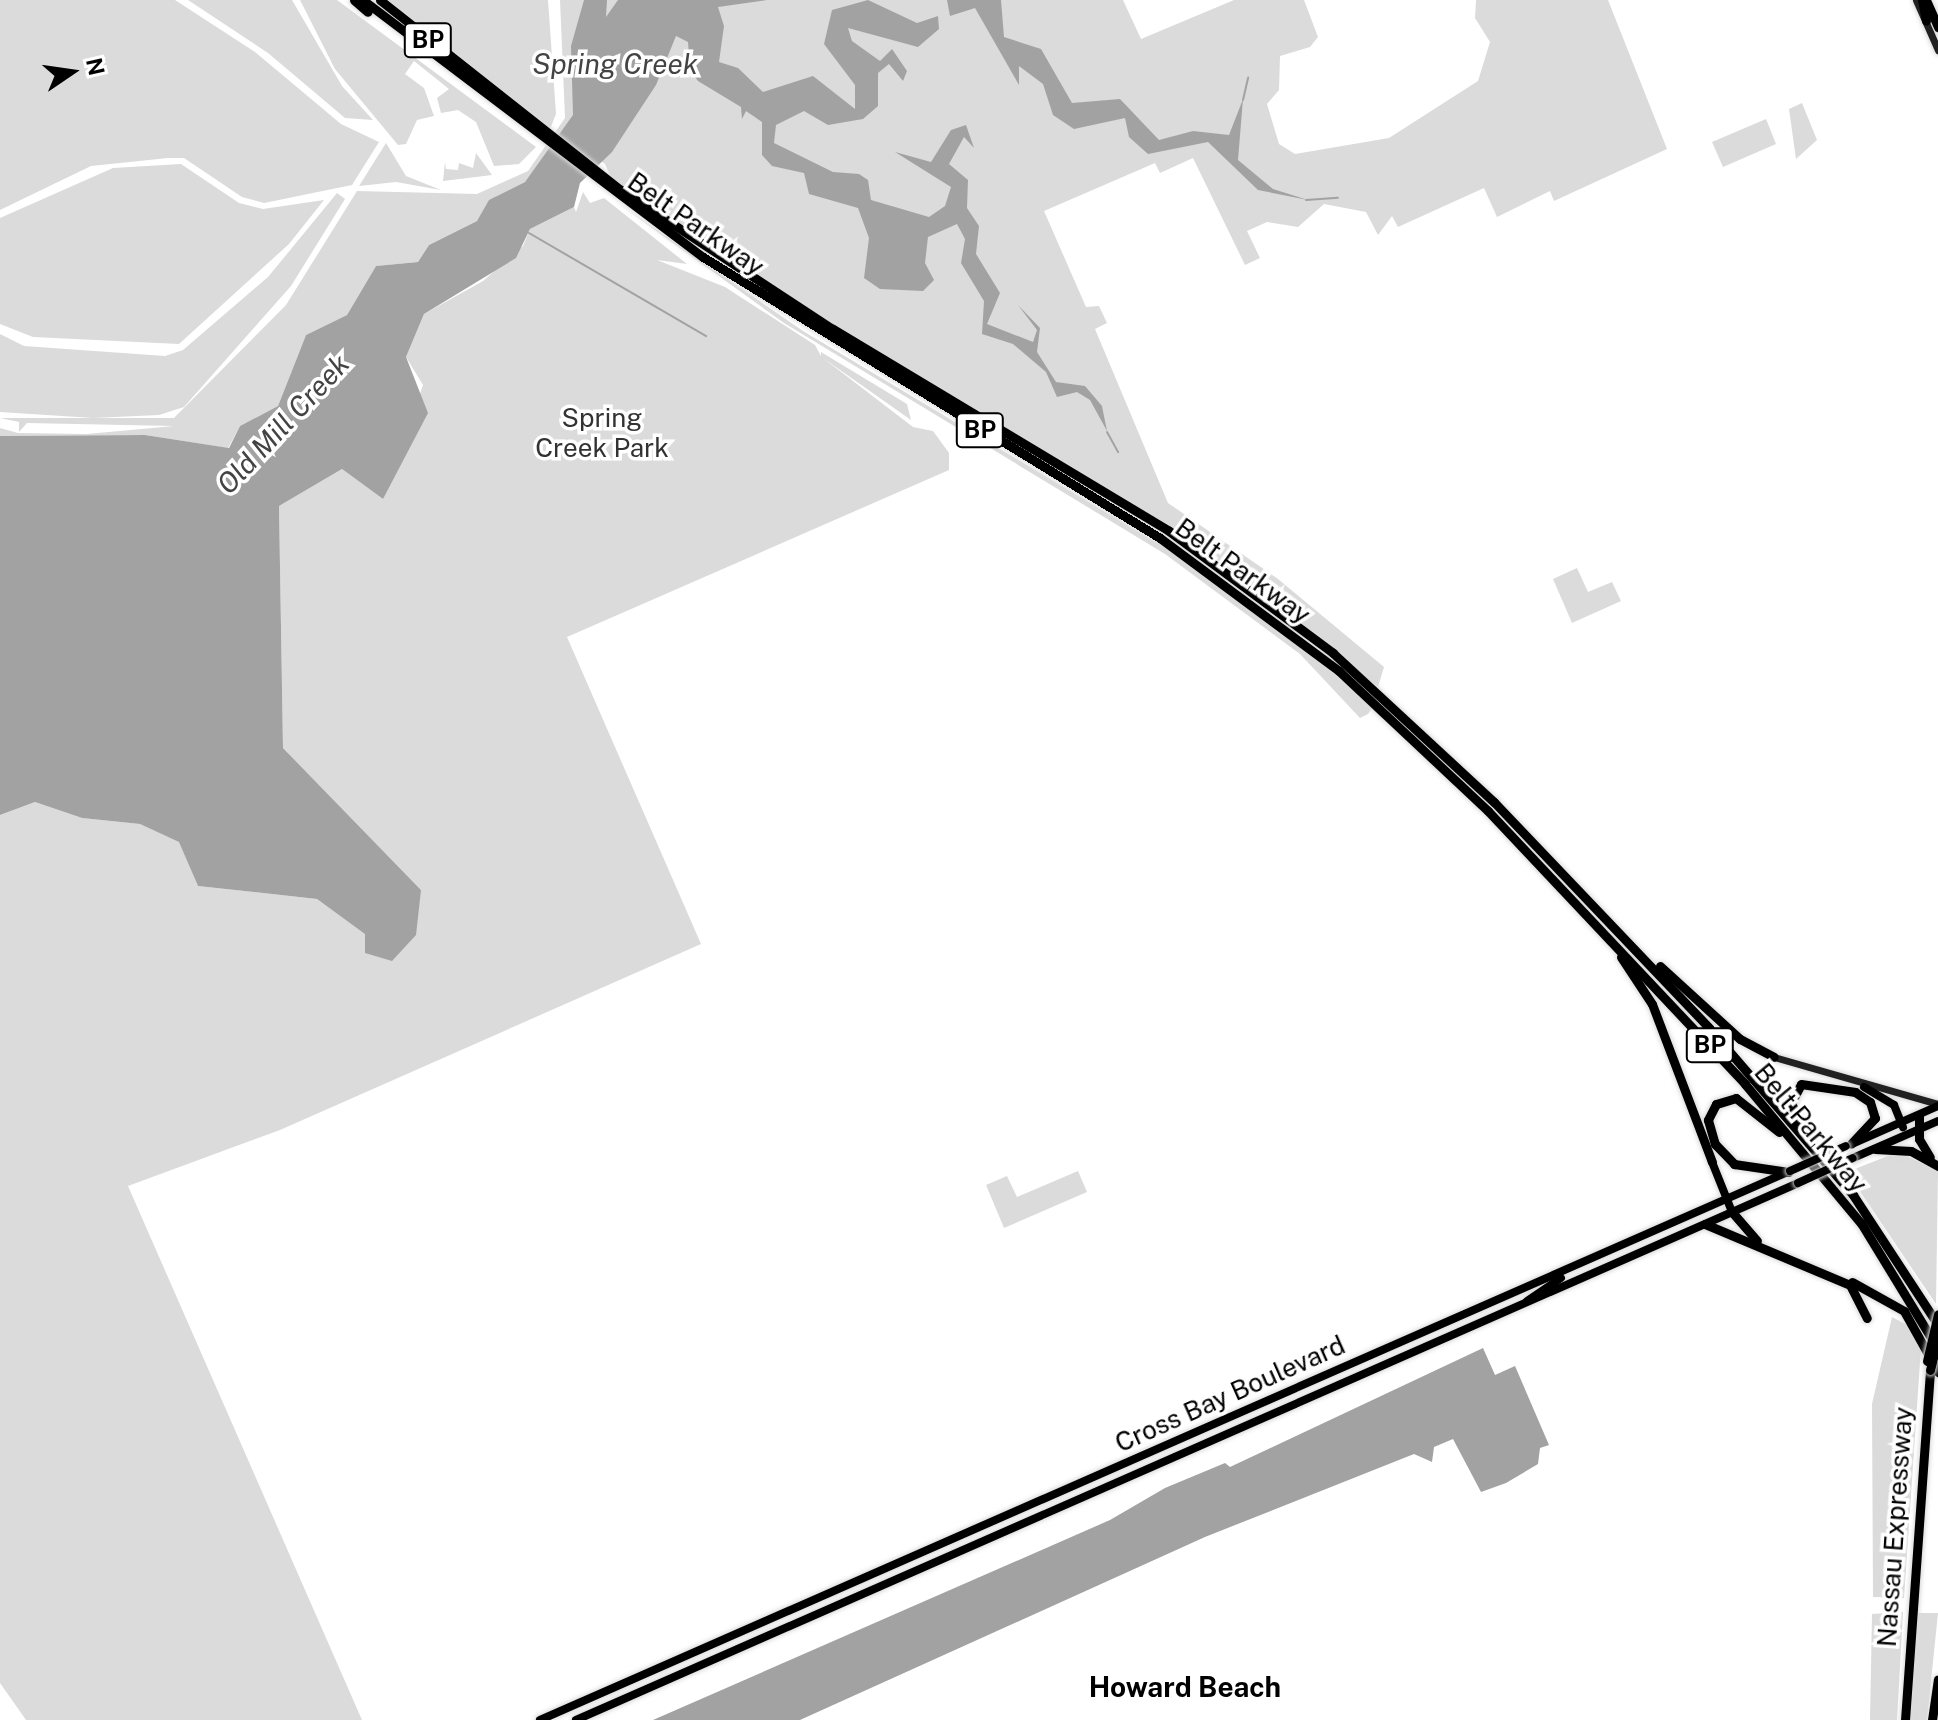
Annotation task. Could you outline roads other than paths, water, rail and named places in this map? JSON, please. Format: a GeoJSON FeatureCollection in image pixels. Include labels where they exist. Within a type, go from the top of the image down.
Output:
{"type":"FeatureCollection","features":[{"type":"Feature","properties":{"kind":"highway"},"geometry":{"type":"LineString","coordinates":[[354,0],[436,60]]}},
{"type":"Feature","properties":{"kind":"highway","name":"Belt Parkway"},"geometry":{"type":"LineString","coordinates":[[363,0],[436,60],[619,193],[845,337],[1169,531],[1375,697],[1616,927],[1840,1178],[1938,1325]]}},
{"type":"Feature","properties":{"kind":"highway","name":"Belt Parkway"},"geometry":{"type":"LineString","coordinates":[[380,0],[534,130]]}},
{"type":"Feature","properties":{"kind":"highway"},"geometry":{"type":"LineString","coordinates":[[1921,0],[1926,21]]}},
{"type":"Feature","properties":{"kind":"highway"},"geometry":{"type":"LineString","coordinates":[[1921,0],[1938,27]]}},
{"type":"Feature","properties":{"kind":"highway","name":"Belt Parkway"},"geometry":{"type":"LineString","coordinates":[[1402,722],[1590,916],[1826,1178],[1899,1278],[1938,1354]]}},
{"type":"Feature","properties":{"kind":"highway"},"geometry":{"type":"LineString","coordinates":[[1590,916],[1650,998],[1712,1162]]}},
{"type":"Feature","properties":{"kind":"highway"},"geometry":{"type":"LineString","coordinates":[[1616,927],[1735,1034],[1774,1057]]}},
{"type":"Feature","properties":{"kind":"highway"},"geometry":{"type":"LineString","coordinates":[[1840,1178],[1793,1113],[1798,1086],[1824,1082],[1870,1102],[1873,1125],[1848,1145]]}},
{"type":"Feature","properties":{"kind":"highway"},"geometry":{"type":"LineString","coordinates":[[1789,1171],[1753,1172],[1725,1157],[1709,1131],[1713,1107],[1729,1098],[1745,1102],[1826,1178]]}},
{"type":"Feature","properties":{"kind":"highway"},"geometry":{"type":"LineString","coordinates":[[1919,1115],[1918,1130],[1938,1166]]}},
{"type":"Feature","properties":{"kind":"highway"},"geometry":{"type":"LineString","coordinates":[[1875,1149],[1911,1151],[1938,1166]]}},
{"type":"Feature","properties":{"kind":"highway"},"geometry":{"type":"LineString","coordinates":[[1732,1212],[1746,1234],[1777,1253]]}},
{"type":"Feature","properties":{"kind":"highway"},"geometry":{"type":"LineString","coordinates":[[1705,1224],[1881,1294],[1912,1320],[1932,1367]]}},
{"type":"Feature","properties":{"kind":"highway"},"geometry":{"type":"LineString","coordinates":[[1837,1278],[1860,1293],[1867,1318],[1871,1299],[1881,1294]]}},
{"type":"Feature","properties":{"kind":"highway"},"geometry":{"type":"LineString","coordinates":[[1932,1367],[1938,1314]]}},
{"type":"Feature","properties":{"kind":"highway","name":"Nassau Expressway"},"geometry":{"type":"LineString","coordinates":[[1905,1720],[1925,1401],[1938,1339]]}},
{"type":"Feature","properties":{"kind":"highway"},"geometry":{"type":"LineString","coordinates":[[1932,1720],[1938,1679]]}},
{"type":"Feature","properties":{"kind":"main road"},"geometry":{"type":"LineString","coordinates":[[1864,1087],[1891,1102],[1903,1122],[1903,1137]]}},
{"type":"Feature","properties":{"kind":"main road","name":"Cross Bay Boulevard"},"geometry":{"type":"LineString","coordinates":[[540,1720],[1938,1105]]}},
{"type":"Feature","properties":{"kind":"main road","name":"Cross Bay Boulevard"},"geometry":{"type":"LineString","coordinates":[[576,1720],[1938,1121]]}},
{"type":"Feature","properties":{"kind":"main road"},"geometry":{"type":"LineString","coordinates":[[1712,1162],[1732,1212]]}},
{"type":"Feature","properties":{"kind":"main road"},"geometry":{"type":"LineString","coordinates":[[1527,1302],[1534,1290],[1600,1255]]}},
{"type":"Feature","properties":{"kind":"street"},"geometry":{"type":"LineString","coordinates":[[1926,21],[1938,50]]}},
{"type":"Feature","properties":{"kind":"street"},"geometry":{"type":"LineString","coordinates":[[1774,1057],[1864,1087],[1938,1105]]}},
{"type":"Feature","properties":{"kind":"water","name":"Old Mill Creek"},"geometry":{"type":"Polygon","coordinates":[[[584,0],[607,0],[606,17],[618,0],[767,0],[718,7],[724,26],[719,62],[738,68],[763,92],[813,76],[855,109],[855,85],[824,44],[832,10],[868,0],[917,23],[938,16],[939,29],[918,47],[848,28],[852,41],[880,61],[892,49],[907,71],[903,81],[889,64],[878,73],[878,106],[863,119],[828,125],[804,111],[776,125],[774,143],[833,172],[859,174],[868,180],[871,200],[929,217],[945,206],[951,187],[895,152],[931,162],[951,130],[966,125],[974,148],[964,137],[949,164],[968,180],[967,208],[979,226],[976,254],[1000,293],[987,324],[1033,342],[1037,330],[1018,305],[1040,328],[1037,352],[1056,382],[1085,386],[1102,406],[1107,431],[1090,400],[1077,392],[1057,397],[1046,372],[1013,344],[982,334],[984,301],[961,263],[965,239],[957,224],[928,237],[925,263],[934,280],[923,291],[880,289],[864,278],[869,238],[858,208],[809,194],[804,173],[772,166],[762,155],[762,122],[746,111],[742,119],[741,107],[698,81],[690,70],[688,42],[676,36],[656,85],[612,152],[580,183],[574,207],[530,229],[516,258],[424,314],[406,357],[428,413],[383,499],[342,469],[279,506],[283,748],[421,890],[416,935],[392,961],[365,953],[365,934],[317,899],[198,886],[179,842],[140,824],[82,818],[35,802],[0,815],[0,436],[145,435],[229,448],[240,426],[278,406],[306,335],[347,315],[376,266],[418,262],[429,245],[477,221],[489,200],[525,182],[573,115],[571,46],[584,0]]]}},
{"type":"Feature","properties":{"kind":"water"},"geometry":{"type":"Polygon","coordinates":[[[947,0],[1001,0],[1004,37],[1041,49],[1072,103],[1120,99],[1159,140],[1193,131],[1229,135],[1243,99],[1238,160],[1273,189],[1308,200],[1258,190],[1208,142],[1148,154],[1129,137],[1125,118],[1074,129],[1053,115],[1043,84],[1019,66],[1019,85],[975,8],[950,16],[947,0]]]}},
{"type":"Feature","properties":{"kind":"water"},"geometry":{"type":"Polygon","coordinates":[[[1483,1348],[1495,1375],[1515,1366],[1549,1445],[1540,1448],[1538,1464],[1506,1483],[1481,1492],[1453,1439],[1434,1447],[1432,1462],[1414,1454],[1205,1537],[800,1720],[653,1720],[1110,1520],[1165,1488],[1225,1463],[1230,1467],[1483,1348]]]}},
{"type":"Feature","properties":{"kind":"waterway","name":"Spring Creek"},"geometry":{"type":"LineString","coordinates":[[1243,100],[1248,78]]}},
{"type":"Feature","properties":{"kind":"waterway","name":"Spring Creek"},"geometry":{"type":"LineString","coordinates":[[1306,200],[1338,198]]}},
{"type":"Feature","properties":{"kind":"waterway"},"geometry":{"type":"LineString","coordinates":[[529,233],[706,336]]}},
{"type":"Feature","properties":{"kind":"waterway"},"geometry":{"type":"LineString","coordinates":[[1107,432],[1118,452]]}},
{"type":"Feature","properties":{"kind":"district","name":"Howard Beach"},"geometry":{"type":"Point","coordinates":[1185,1687]}},
{"type":"Feature","properties":{"kind":"park label","name":"Spring Creek Park"},"geometry":{"type":"Point","coordinates":[602,433]}}]}
